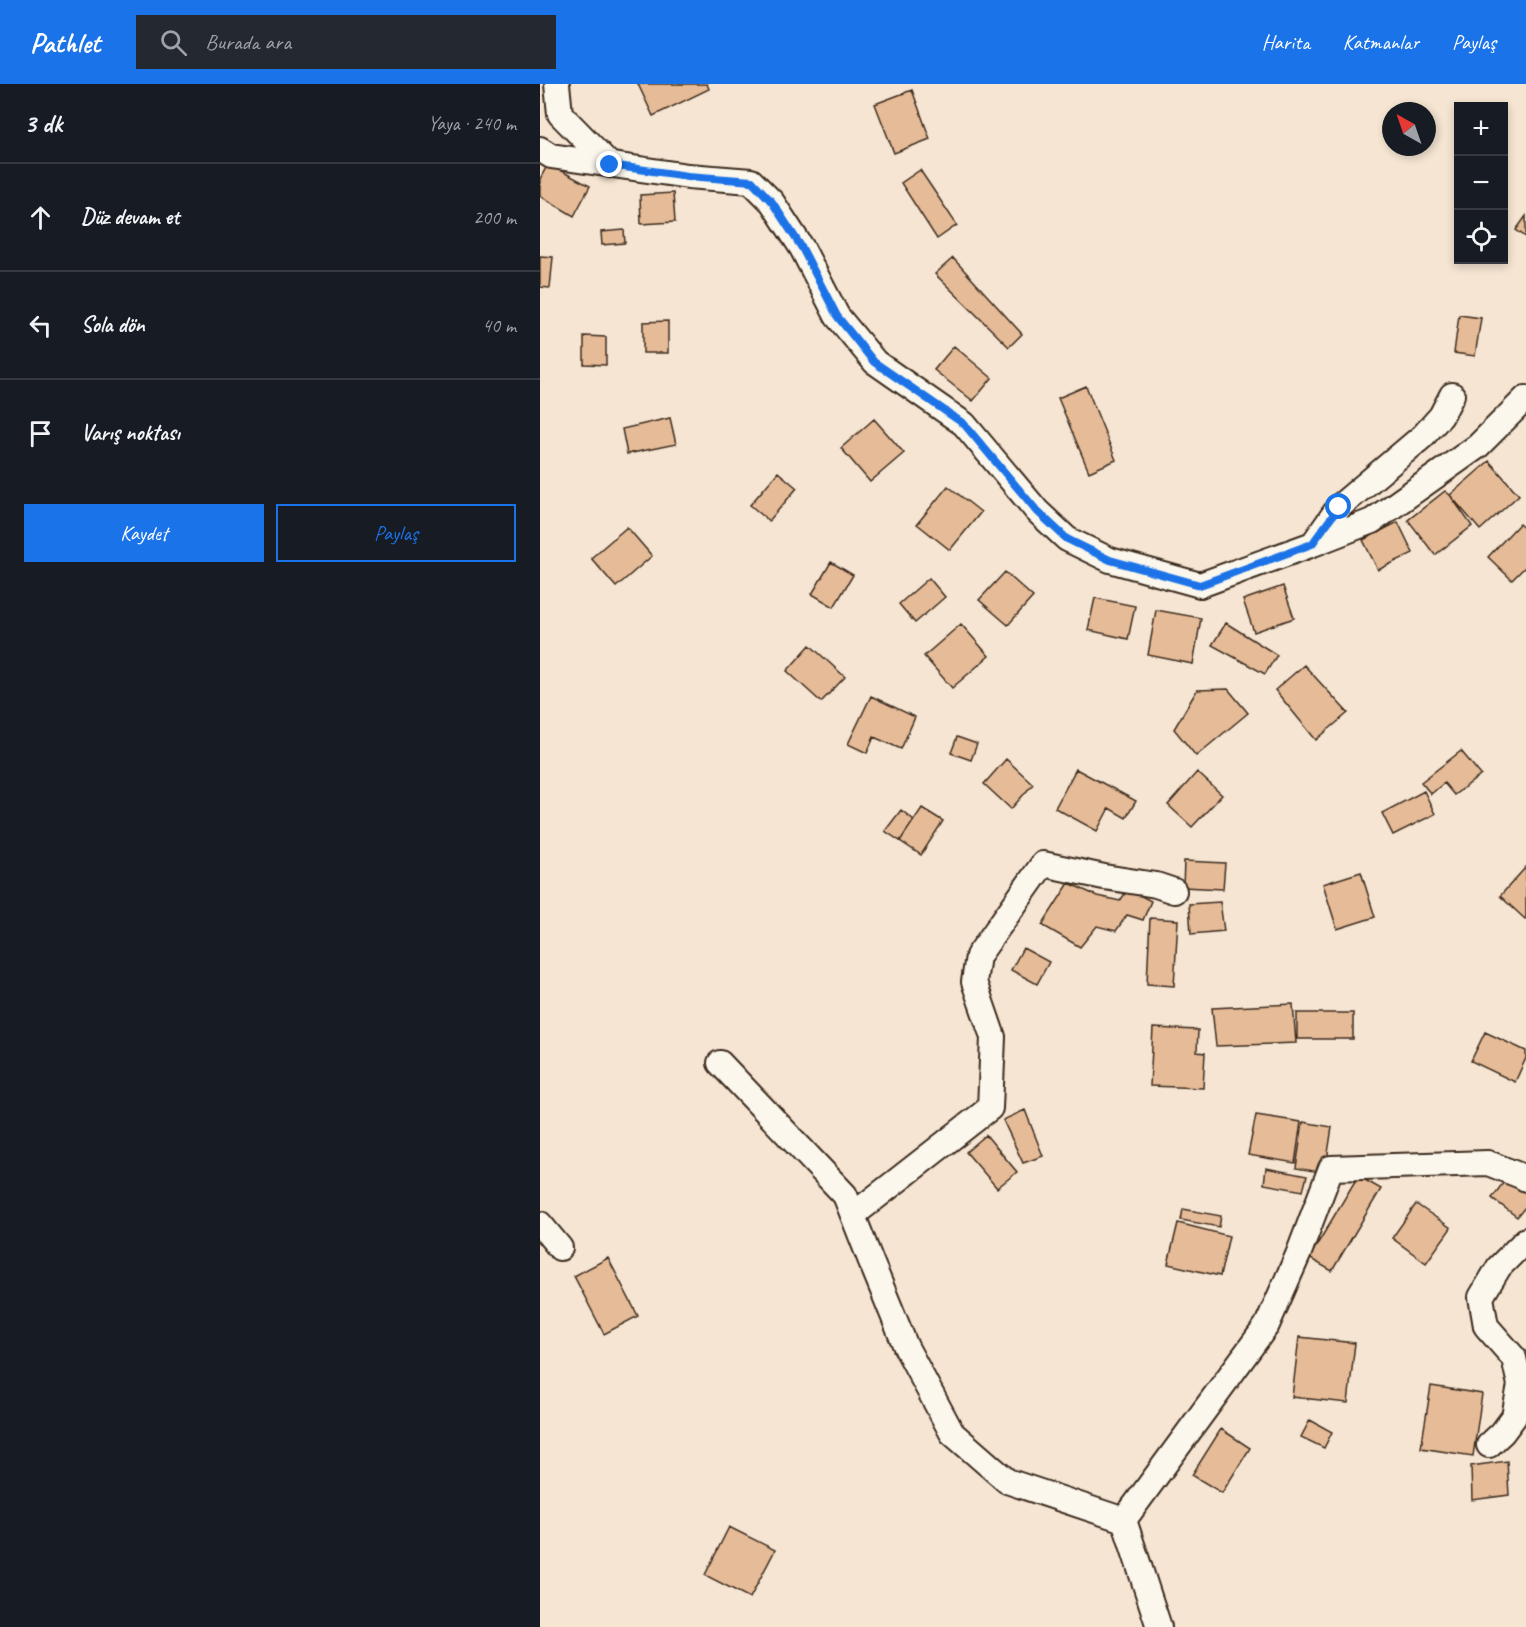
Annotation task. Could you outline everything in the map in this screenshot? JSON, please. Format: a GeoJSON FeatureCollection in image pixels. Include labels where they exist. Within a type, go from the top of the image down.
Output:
{"type":"FeatureCollection","features":[{"type":"Feature","properties":{"kind":"street"},"geometry":{"type":"LineString","coordinates":[[557,84],[560,114],[610,165]]}},
{"type":"Feature","properties":{"kind":"street"},"geometry":{"type":"LineString","coordinates":[[540,149],[550,156],[688,176],[752,181],[772,202],[802,248],[837,316],[874,362],[964,424],[1037,511],[1067,539],[1110,560],[1200,585],[1372,521],[1478,446],[1526,398]]}},
{"type":"Feature","properties":{"kind":"street"},"geometry":{"type":"LineString","coordinates":[[1312,544],[1339,507],[1435,423],[1452,395]]}},
{"type":"Feature","properties":{"kind":"street"},"geometry":{"type":"LineString","coordinates":[[853,1215],[990,1108],[993,1037],[974,982],[978,956],[1043,864],[1155,885],[1174,891]]}},
{"type":"Feature","properties":{"kind":"street"},"geometry":{"type":"LineString","coordinates":[[720,1063],[845,1195],[906,1347],[952,1433],[1006,1481],[1124,1520]]}},
{"type":"Feature","properties":{"kind":"street"},"geometry":{"type":"LineString","coordinates":[[1124,1520],[1267,1325],[1298,1255],[1330,1168],[1488,1163],[1526,1179]]}},
{"type":"Feature","properties":{"kind":"street"},"geometry":{"type":"LineString","coordinates":[[540,1224],[560,1248]]}},
{"type":"Feature","properties":{"kind":"street"},"geometry":{"type":"LineString","coordinates":[[1489,1445],[1514,1418],[1520,1385],[1514,1358],[1486,1326],[1481,1297],[1499,1267],[1526,1240]]}},
{"type":"Feature","properties":{"kind":"street"},"geometry":{"type":"LineString","coordinates":[[1124,1520],[1159,1627]]}},
{"type":"Feature","properties":{"kind":"building"},"geometry":{"type":"Polygon","coordinates":[[[638,84],[707,84],[709,89],[653,116],[638,84]]]}},
{"type":"Feature","properties":{"kind":"building"},"geometry":{"type":"Polygon","coordinates":[[[912,90],[930,139],[894,153],[875,104],[912,90]]]}},
{"type":"Feature","properties":{"kind":"building"},"geometry":{"type":"Polygon","coordinates":[[[548,164],[590,186],[574,216],[540,196],[540,179],[548,164]]]}},
{"type":"Feature","properties":{"kind":"building"},"geometry":{"type":"Polygon","coordinates":[[[920,170],[957,225],[937,239],[901,183],[920,170]]]}},
{"type":"Feature","properties":{"kind":"building"},"geometry":{"type":"Polygon","coordinates":[[[673,193],[675,222],[641,224],[640,195],[673,193]]]}},
{"type":"Feature","properties":{"kind":"building"},"geometry":{"type":"Polygon","coordinates":[[[1526,216],[1526,237],[1516,230],[1526,216]]]}},
{"type":"Feature","properties":{"kind":"building"},"geometry":{"type":"Polygon","coordinates":[[[624,230],[625,243],[602,245],[601,232],[624,230]]]}},
{"type":"Feature","properties":{"kind":"building"},"geometry":{"type":"Polygon","coordinates":[[[540,256],[553,257],[550,288],[540,287],[540,256]]]}},
{"type":"Feature","properties":{"kind":"building"},"geometry":{"type":"Polygon","coordinates":[[[953,258],[1022,334],[1009,347],[935,274],[953,258]]]}},
{"type":"Feature","properties":{"kind":"building"},"geometry":{"type":"Polygon","coordinates":[[[1459,315],[1481,318],[1475,356],[1454,353],[1459,315]]]}},
{"type":"Feature","properties":{"kind":"building"},"geometry":{"type":"Polygon","coordinates":[[[668,321],[668,353],[643,353],[643,322],[668,321]]]}},
{"type":"Feature","properties":{"kind":"building"},"geometry":{"type":"Polygon","coordinates":[[[584,336],[606,337],[606,365],[584,364],[584,336]]]}},
{"type":"Feature","properties":{"kind":"building"},"geometry":{"type":"Polygon","coordinates":[[[954,346],[992,378],[973,401],[934,370],[954,346]]]}},
{"type":"Feature","properties":{"kind":"building"},"geometry":{"type":"Polygon","coordinates":[[[1086,386],[1116,460],[1089,472],[1058,398],[1086,386]]]}},
{"type":"Feature","properties":{"kind":"building"},"geometry":{"type":"Polygon","coordinates":[[[670,418],[676,444],[627,454],[622,429],[670,418]]]}},
{"type":"Feature","properties":{"kind":"building"},"geometry":{"type":"Polygon","coordinates":[[[874,419],[904,453],[870,482],[841,448],[874,419]]]}},
{"type":"Feature","properties":{"kind":"building"},"geometry":{"type":"Polygon","coordinates":[[[1489,461],[1519,495],[1480,530],[1450,495],[1489,461]]]}},
{"type":"Feature","properties":{"kind":"building"},"geometry":{"type":"Polygon","coordinates":[[[778,472],[797,488],[769,521],[750,505],[778,472]]]}},
{"type":"Feature","properties":{"kind":"building"},"geometry":{"type":"Polygon","coordinates":[[[948,486],[981,512],[950,550],[917,524],[948,486]]]}},
{"type":"Feature","properties":{"kind":"building"},"geometry":{"type":"Polygon","coordinates":[[[1445,491],[1472,526],[1435,555],[1408,520],[1445,491]]]}},
{"type":"Feature","properties":{"kind":"building"},"geometry":{"type":"Polygon","coordinates":[[[1398,522],[1413,553],[1378,570],[1363,540],[1398,522]]]}},
{"type":"Feature","properties":{"kind":"building"},"geometry":{"type":"Polygon","coordinates":[[[1519,524],[1526,530],[1526,566],[1512,580],[1488,557],[1519,524]]]}},
{"type":"Feature","properties":{"kind":"building"},"geometry":{"type":"Polygon","coordinates":[[[627,527],[652,556],[616,587],[591,558],[627,527]]]}},
{"type":"Feature","properties":{"kind":"building"},"geometry":{"type":"Polygon","coordinates":[[[831,562],[853,575],[834,607],[812,594],[831,562]]]}},
{"type":"Feature","properties":{"kind":"building"},"geometry":{"type":"Polygon","coordinates":[[[1005,572],[1033,597],[1008,625],[979,600],[1005,572]]]}},
{"type":"Feature","properties":{"kind":"building"},"geometry":{"type":"Polygon","coordinates":[[[929,578],[945,597],[915,623],[899,604],[929,578]]]}},
{"type":"Feature","properties":{"kind":"building"},"geometry":{"type":"Polygon","coordinates":[[[1283,586],[1294,618],[1254,632],[1243,600],[1283,586]]]}},
{"type":"Feature","properties":{"kind":"building"},"geometry":{"type":"Polygon","coordinates":[[[1095,598],[1135,606],[1128,639],[1088,630],[1095,598]]]}},
{"type":"Feature","properties":{"kind":"building"},"geometry":{"type":"Polygon","coordinates":[[[1156,610],[1201,618],[1193,664],[1148,655],[1156,610]]]}},
{"type":"Feature","properties":{"kind":"building"},"geometry":{"type":"Polygon","coordinates":[[[1226,623],[1277,655],[1265,674],[1212,645],[1226,623]]]}},
{"type":"Feature","properties":{"kind":"building"},"geometry":{"type":"Polygon","coordinates":[[[961,624],[989,656],[952,688],[924,656],[961,624]]]}},
{"type":"Feature","properties":{"kind":"building"},"geometry":{"type":"Polygon","coordinates":[[[810,645],[845,677],[821,702],[787,671],[810,645]]]}},
{"type":"Feature","properties":{"kind":"building"},"geometry":{"type":"Polygon","coordinates":[[[1304,665],[1348,713],[1316,740],[1275,690],[1304,665]]]}},
{"type":"Feature","properties":{"kind":"building"},"geometry":{"type":"Polygon","coordinates":[[[1228,689],[1248,713],[1196,756],[1174,729],[1197,690],[1228,689]]]}},
{"type":"Feature","properties":{"kind":"building"},"geometry":{"type":"Polygon","coordinates":[[[871,696],[915,717],[901,749],[874,737],[867,753],[848,744],[871,696]]]}},
{"type":"Feature","properties":{"kind":"building"},"geometry":{"type":"Polygon","coordinates":[[[957,737],[977,744],[971,760],[951,753],[957,737]]]}},
{"type":"Feature","properties":{"kind":"building"},"geometry":{"type":"Polygon","coordinates":[[[1461,751],[1481,775],[1454,795],[1444,783],[1431,794],[1421,782],[1461,751]]]}},
{"type":"Feature","properties":{"kind":"building"},"geometry":{"type":"Polygon","coordinates":[[[1006,759],[1033,784],[1011,809],[984,784],[1006,759]]]}},
{"type":"Feature","properties":{"kind":"building"},"geometry":{"type":"Polygon","coordinates":[[[1076,769],[1136,801],[1126,818],[1109,808],[1097,831],[1055,808],[1076,769]]]}},
{"type":"Feature","properties":{"kind":"building"},"geometry":{"type":"Polygon","coordinates":[[[1197,772],[1222,795],[1192,827],[1168,805],[1197,772]]]}},
{"type":"Feature","properties":{"kind":"building"},"geometry":{"type":"Polygon","coordinates":[[[1424,791],[1435,814],[1393,835],[1382,813],[1424,791]]]}},
{"type":"Feature","properties":{"kind":"building"},"geometry":{"type":"Polygon","coordinates":[[[922,808],[943,821],[921,855],[900,841],[922,808]]]}},
{"type":"Feature","properties":{"kind":"building"},"geometry":{"type":"Polygon","coordinates":[[[901,810],[914,820],[900,841],[885,831],[901,810]]]}},
{"type":"Feature","properties":{"kind":"building"},"geometry":{"type":"Polygon","coordinates":[[[1184,861],[1225,863],[1223,889],[1183,887],[1184,861]]]}},
{"type":"Feature","properties":{"kind":"building"},"geometry":{"type":"Polygon","coordinates":[[[1526,867],[1526,918],[1525,919],[1500,896],[1526,867]]]}},
{"type":"Feature","properties":{"kind":"building"},"geometry":{"type":"Polygon","coordinates":[[[1361,872],[1375,917],[1337,929],[1323,884],[1361,872]]]}},
{"type":"Feature","properties":{"kind":"building"},"geometry":{"type":"Polygon","coordinates":[[[1069,883],[1097,896],[1120,901],[1128,889],[1151,901],[1143,920],[1127,915],[1116,931],[1097,926],[1080,947],[1042,925],[1069,883]]]}},
{"type":"Feature","properties":{"kind":"building"},"geometry":{"type":"Polygon","coordinates":[[[1220,902],[1224,931],[1191,934],[1189,904],[1220,902]]]}},
{"type":"Feature","properties":{"kind":"building"},"geometry":{"type":"Polygon","coordinates":[[[1150,918],[1178,920],[1174,986],[1147,984],[1150,918]]]}},
{"type":"Feature","properties":{"kind":"building"},"geometry":{"type":"Polygon","coordinates":[[[1023,948],[1049,962],[1037,984],[1011,970],[1023,948]]]}},
{"type":"Feature","properties":{"kind":"building"},"geometry":{"type":"Polygon","coordinates":[[[1293,1004],[1296,1043],[1216,1046],[1212,1008],[1293,1004]]]}},
{"type":"Feature","properties":{"kind":"building"},"geometry":{"type":"Polygon","coordinates":[[[1297,1013],[1353,1013],[1353,1039],[1297,1039],[1297,1013]]]}},
{"type":"Feature","properties":{"kind":"building"},"geometry":{"type":"Polygon","coordinates":[[[1153,1028],[1198,1030],[1197,1052],[1205,1053],[1203,1088],[1150,1086],[1153,1028]]]}},
{"type":"Feature","properties":{"kind":"building"},"geometry":{"type":"Polygon","coordinates":[[[1485,1032],[1526,1051],[1526,1058],[1515,1082],[1471,1061],[1485,1032]]]}},
{"type":"Feature","properties":{"kind":"building"},"geometry":{"type":"Polygon","coordinates":[[[1025,1110],[1043,1156],[1023,1163],[1003,1120],[1025,1110]]]}},
{"type":"Feature","properties":{"kind":"building"},"geometry":{"type":"Polygon","coordinates":[[[1256,1115],[1301,1122],[1295,1163],[1248,1155],[1256,1115]]]}},
{"type":"Feature","properties":{"kind":"building"},"geometry":{"type":"Polygon","coordinates":[[[1303,1122],[1332,1127],[1325,1173],[1296,1168],[1303,1122]]]}},
{"type":"Feature","properties":{"kind":"building"},"geometry":{"type":"Polygon","coordinates":[[[986,1135],[1017,1172],[997,1188],[966,1152],[986,1135]]]}},
{"type":"Feature","properties":{"kind":"building"},"geometry":{"type":"Polygon","coordinates":[[[1266,1168],[1307,1176],[1303,1191],[1264,1184],[1266,1168]]]}},
{"type":"Feature","properties":{"kind":"building"},"geometry":{"type":"Polygon","coordinates":[[[1358,1176],[1381,1189],[1332,1271],[1309,1258],[1358,1176]]]}},
{"type":"Feature","properties":{"kind":"building"},"geometry":{"type":"Polygon","coordinates":[[[1508,1176],[1526,1190],[1526,1206],[1517,1217],[1492,1198],[1508,1176]]]}},
{"type":"Feature","properties":{"kind":"building"},"geometry":{"type":"Polygon","coordinates":[[[1416,1204],[1451,1228],[1426,1263],[1392,1238],[1416,1204]]]}},
{"type":"Feature","properties":{"kind":"building"},"geometry":{"type":"Polygon","coordinates":[[[1183,1209],[1221,1216],[1219,1227],[1181,1220],[1183,1209]]]}},
{"type":"Feature","properties":{"kind":"building"},"geometry":{"type":"Polygon","coordinates":[[[1178,1223],[1229,1236],[1220,1276],[1168,1264],[1178,1223]]]}},
{"type":"Feature","properties":{"kind":"building"},"geometry":{"type":"Polygon","coordinates":[[[608,1258],[638,1316],[604,1334],[574,1276],[608,1258]]]}},
{"type":"Feature","properties":{"kind":"building"},"geometry":{"type":"Polygon","coordinates":[[[1299,1337],[1355,1343],[1348,1403],[1292,1397],[1299,1337]]]}},
{"type":"Feature","properties":{"kind":"building"},"geometry":{"type":"Polygon","coordinates":[[[1431,1386],[1482,1394],[1473,1456],[1421,1448],[1431,1386]]]}},
{"type":"Feature","properties":{"kind":"building"},"geometry":{"type":"Polygon","coordinates":[[[1310,1420],[1332,1432],[1324,1448],[1301,1437],[1310,1420]]]}},
{"type":"Feature","properties":{"kind":"building"},"geometry":{"type":"Polygon","coordinates":[[[1221,1429],[1250,1448],[1222,1493],[1192,1475],[1221,1429]]]}},
{"type":"Feature","properties":{"kind":"building"},"geometry":{"type":"Polygon","coordinates":[[[1507,1461],[1509,1495],[1472,1500],[1471,1466],[1507,1461]]]}},
{"type":"Feature","properties":{"kind":"building"},"geometry":{"type":"Polygon","coordinates":[[[729,1527],[775,1550],[750,1598],[705,1575],[729,1527]]]}},
{"type":"Feature","properties":{"kind":"route"},"geometry":{"type":"LineString","coordinates":[[610,165],[688,176],[752,181],[772,202],[802,248],[837,316],[874,362],[964,424],[1037,511],[1067,539],[1110,560],[1200,585],[1312,544],[1339,507]]}}]}
